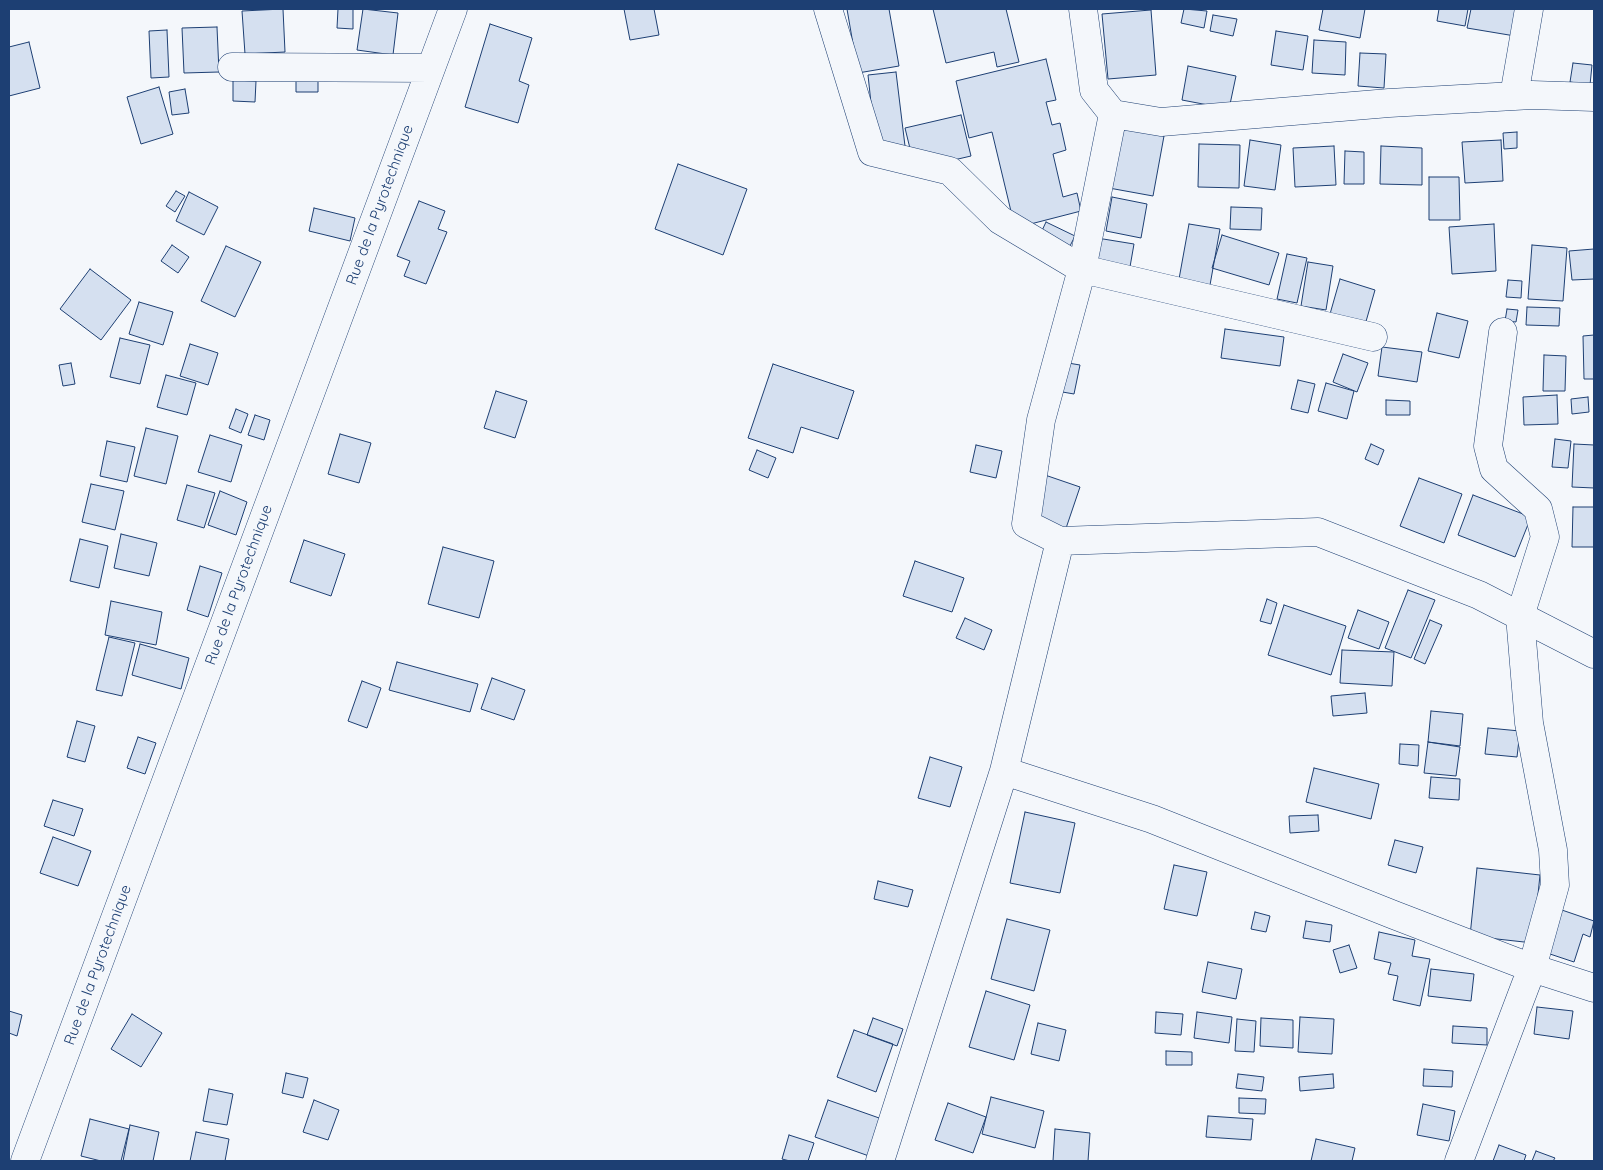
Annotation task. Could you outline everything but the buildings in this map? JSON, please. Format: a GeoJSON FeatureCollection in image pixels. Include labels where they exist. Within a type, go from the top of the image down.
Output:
{"type":"FeatureCollection","features":[{"type":"Feature","properties":{"kind":"street","name":"Rue de la Pyrotechnique"},"geometry":{"type":"LineString","coordinates":[[25,1161],[453,9]]}},
{"type":"Feature","properties":{"kind":"street"},"geometry":{"type":"LineString","coordinates":[[828,9],[872,152],[950,171],[1000,220],[1082,269],[1373,337]]}},
{"type":"Feature","properties":{"kind":"street"},"geometry":{"type":"LineString","coordinates":[[1083,9],[1094,90],[1113,114],[1161,122],[1389,103],[1514,96],[1594,97]]}},
{"type":"Feature","properties":{"kind":"street"},"geometry":{"type":"LineString","coordinates":[[1514,96],[1529,9]]}},
{"type":"Feature","properties":{"kind":"street"},"geometry":{"type":"LineString","coordinates":[[232,66],[431,68]]}},
{"type":"Feature","properties":{"kind":"street"},"geometry":{"type":"LineString","coordinates":[[1113,114],[1082,269],[1041,420],[1026,524],[1060,541],[1318,532],[1479,595],[1594,654]]}},
{"type":"Feature","properties":{"kind":"street"},"geometry":{"type":"LineString","coordinates":[[1459,1161],[1532,968],[1555,885],[1553,850],[1529,723],[1520,616],[1545,537],[1538,509],[1494,469],[1488,446],[1503,332]]}},
{"type":"Feature","properties":{"kind":"street"},"geometry":{"type":"LineString","coordinates":[[880,1161],[1004,771],[1060,541]]}},
{"type":"Feature","properties":{"kind":"street"},"geometry":{"type":"LineString","coordinates":[[1004,771],[1152,819],[1532,968],[1594,988]]}}]}
